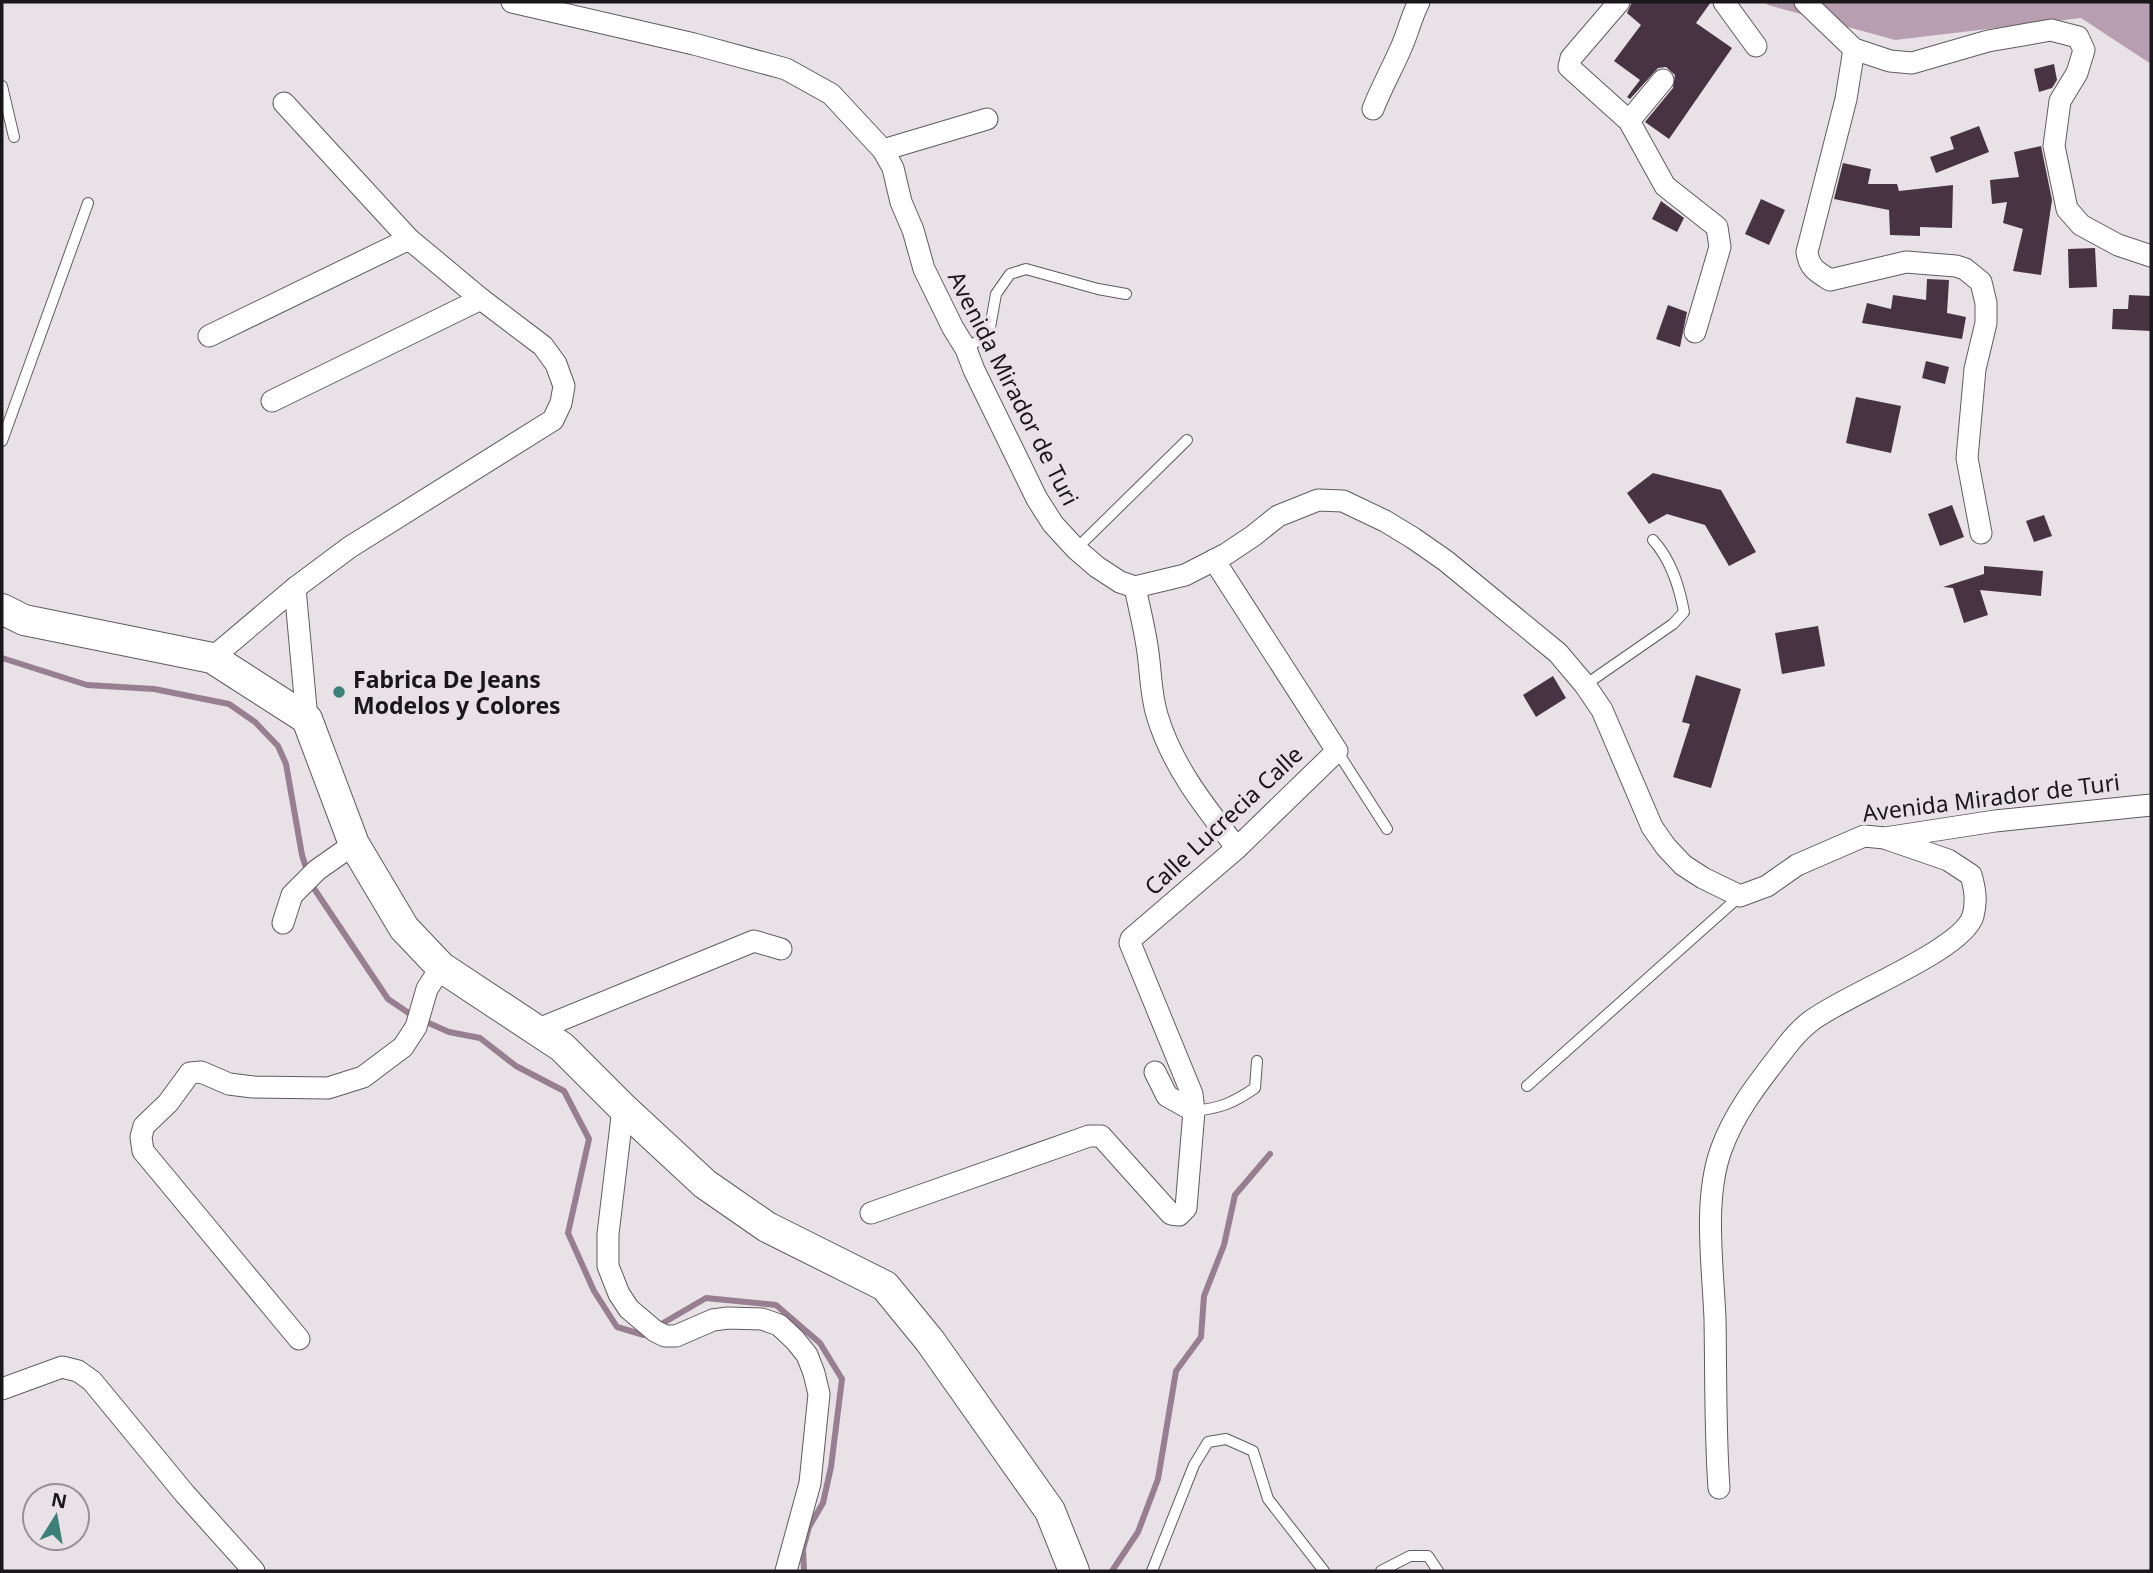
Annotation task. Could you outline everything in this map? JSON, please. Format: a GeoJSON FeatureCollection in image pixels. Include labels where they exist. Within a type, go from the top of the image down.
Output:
{"type":"FeatureCollection","features":[{"type":"Feature","properties":{"kind":"main road"},"geometry":{"type":"LineString","coordinates":[[2,609],[24,620],[212,657],[307,719],[354,844],[404,928],[441,967],[562,1046],[623,1108],[705,1184],[767,1227],[885,1286],[930,1341],[1050,1511],[1074,1571]]}},
{"type":"Feature","properties":{"kind":"street","name":"Avenida Mirador de Turi"},"geometry":{"type":"LineString","coordinates":[[512,2],[694,44],[786,69],[831,94],[883,150],[893,168],[901,202],[913,230],[924,269],[966,349],[1037,499],[1053,524],[1097,568],[1120,582],[1135,587]]}},
{"type":"Feature","properties":{"kind":"street"},"geometry":{"type":"LineString","coordinates":[[1373,109],[1419,2]]}},
{"type":"Feature","properties":{"kind":"street"},"geometry":{"type":"LineString","coordinates":[[1619,2],[1572,58],[1569,67],[1629,121],[1665,186],[1717,227],[1720,247],[1695,332]]}},
{"type":"Feature","properties":{"kind":"street"},"geometry":{"type":"LineString","coordinates":[[1724,2],[1756,46]]}},
{"type":"Feature","properties":{"kind":"street"},"geometry":{"type":"LineString","coordinates":[[1805,2],[1854,50],[1891,61],[1912,62],[1988,41],[2051,30],[2078,37],[2084,50],[2077,73],[2060,101],[2054,146],[2067,209],[2081,225],[2118,245],[2151,256]]}},
{"type":"Feature","properties":{"kind":"street"},"geometry":{"type":"LineString","coordinates":[[1854,50],[1846,99],[1807,252],[1809,263],[1815,271],[1830,280],[1906,262],[1945,264],[1965,269],[1981,282],[1986,303],[1986,323],[1975,369],[1967,458],[1981,533]]}},
{"type":"Feature","properties":{"kind":"street"},"geometry":{"type":"LineString","coordinates":[[1629,121],[1663,80]]}},
{"type":"Feature","properties":{"kind":"street"},"geometry":{"type":"LineString","coordinates":[[212,657],[349,547],[553,420],[561,403],[564,386],[555,364],[543,346],[481,299],[410,239],[284,103]]}},
{"type":"Feature","properties":{"kind":"street"},"geometry":{"type":"LineString","coordinates":[[883,150],[987,119]]}},
{"type":"Feature","properties":{"kind":"street"},"geometry":{"type":"LineString","coordinates":[[209,336],[410,239]]}},
{"type":"Feature","properties":{"kind":"street"},"geometry":{"type":"LineString","coordinates":[[272,401],[481,299]]}},
{"type":"Feature","properties":{"kind":"street"},"geometry":{"type":"LineString","coordinates":[[1237,848],[1193,790],[1169,748],[1156,713],[1149,674],[1148,648],[1135,587],[1185,575],[1253,536],[1278,516],[1318,500],[1343,501],[1385,521],[1446,561],[1558,653],[1602,710],[1652,827],[1666,847],[1683,865],[1740,896]]}},
{"type":"Feature","properties":{"kind":"street","name":"Calle Lucrecia Calle"},"geometry":{"type":"LineString","coordinates":[[1194,1111],[1192,1094],[1131,950],[1131,939],[1237,848],[1337,751],[1214,560]]}},
{"type":"Feature","properties":{"kind":"street"},"geometry":{"type":"LineString","coordinates":[[295,588],[307,719]]}},
{"type":"Feature","properties":{"kind":"street","name":"Avenida Mirador de Turi"},"geometry":{"type":"LineString","coordinates":[[1740,896],[1767,886],[1797,865],[1864,836],[1885,838],[1995,821],[2151,805]]}},
{"type":"Feature","properties":{"kind":"street"},"geometry":{"type":"LineString","coordinates":[[1719,1488],[1715,1433],[1716,1374],[1711,1227],[1714,1179],[1720,1152],[1735,1117],[1790,1040],[1811,1020],[1947,946],[1973,919],[1976,894],[1971,875],[1948,860],[1885,838]]}},
{"type":"Feature","properties":{"kind":"street"},"geometry":{"type":"LineString","coordinates":[[283,923],[292,895],[317,870],[354,844]]}},
{"type":"Feature","properties":{"kind":"street"},"geometry":{"type":"LineString","coordinates":[[536,1030],[754,941],[781,949]]}},
{"type":"Feature","properties":{"kind":"street"},"geometry":{"type":"LineString","coordinates":[[299,1339],[143,1151],[141,1137],[144,1126],[168,1104],[190,1073],[201,1072],[241,1086],[328,1088],[363,1077],[404,1047],[416,1027],[427,989],[441,967]]}},
{"type":"Feature","properties":{"kind":"street"},"geometry":{"type":"LineString","coordinates":[[871,1213],[1088,1136],[1101,1136],[1161,1204],[1171,1214],[1179,1215],[1186,1208],[1194,1111],[1167,1096],[1154,1072]]}},
{"type":"Feature","properties":{"kind":"street"},"geometry":{"type":"LineString","coordinates":[[623,1108],[608,1234],[608,1266],[618,1294],[654,1331],[665,1336],[676,1336],[713,1320],[728,1318],[762,1319],[779,1325],[807,1355],[814,1373],[819,1394],[810,1483],[786,1571]]}},
{"type":"Feature","properties":{"kind":"street"},"geometry":{"type":"LineString","coordinates":[[2,1389],[62,1367],[78,1370],[92,1381],[254,1571]]}},
{"type":"Feature","properties":{"kind":"lane"},"geometry":{"type":"LineString","coordinates":[[2,86],[14,137]]}},
{"type":"Feature","properties":{"kind":"lane"},"geometry":{"type":"LineString","coordinates":[[2,442],[88,203]]}},
{"type":"Feature","properties":{"kind":"lane"},"geometry":{"type":"LineString","coordinates":[[966,349],[989,333],[996,294],[1010,274],[1026,269],[1126,294]]}},
{"type":"Feature","properties":{"kind":"lane"},"geometry":{"type":"LineString","coordinates":[[1076,549],[1187,440]]}},
{"type":"Feature","properties":{"kind":"lane"},"geometry":{"type":"LineString","coordinates":[[1585,685],[1673,624],[1684,612],[1681,593],[1665,554],[1653,540]]}},
{"type":"Feature","properties":{"kind":"lane"},"geometry":{"type":"LineString","coordinates":[[1337,751],[1387,829]]}},
{"type":"Feature","properties":{"kind":"lane"},"geometry":{"type":"LineString","coordinates":[[1527,1086],[1740,896]]}},
{"type":"Feature","properties":{"kind":"lane"},"geometry":{"type":"LineString","coordinates":[[1194,1111],[1217,1109],[1232,1104],[1255,1088],[1257,1061]]}},
{"type":"Feature","properties":{"kind":"lane"},"geometry":{"type":"LineString","coordinates":[[1152,1571],[1194,1465],[1208,1441],[1226,1439],[1253,1451],[1268,1499],[1324,1571]]}},
{"type":"Feature","properties":{"kind":"lane"},"geometry":{"type":"LineString","coordinates":[[1381,1571],[1410,1556],[1428,1556],[1438,1571]]}},
{"type":"Feature","properties":{"kind":"shaded area"},"geometry":{"type":"Polygon","coordinates":[[[1765,2],[2151,2],[2151,64],[2081,18],[1895,40],[1765,2]]]}},
{"type":"Feature","properties":{"kind":"building"},"geometry":{"type":"Polygon","coordinates":[[[1632,2],[1711,2],[1696,23],[1732,48],[1669,139],[1645,122],[1673,88],[1675,75],[1666,67],[1658,68],[1630,99],[1627,97],[1640,80],[1614,61],[1641,25],[1627,13],[1632,2]]]}},
{"type":"Feature","properties":{"kind":"building"},"geometry":{"type":"Polygon","coordinates":[[[2054,64],[2057,80],[2052,88],[2039,92],[2034,69],[2054,64]]]}},
{"type":"Feature","properties":{"kind":"building"},"geometry":{"type":"Polygon","coordinates":[[[1979,126],[1989,152],[1936,173],[1930,157],[1954,149],[1950,137],[1979,126]]]}},
{"type":"Feature","properties":{"kind":"building"},"geometry":{"type":"Polygon","coordinates":[[[2041,146],[2052,200],[2041,275],[2013,271],[2023,229],[2003,223],[2007,202],[1992,204],[1990,180],[2019,177],[2014,152],[2041,146]]]}},
{"type":"Feature","properties":{"kind":"building"},"geometry":{"type":"Polygon","coordinates":[[[1843,163],[1871,169],[1868,184],[1897,184],[1899,191],[1953,185],[1952,228],[1920,227],[1920,236],[1890,235],[1889,210],[1834,199],[1843,163]]]}},
{"type":"Feature","properties":{"kind":"building"},"geometry":{"type":"Polygon","coordinates":[[[1761,199],[1785,210],[1769,245],[1745,234],[1761,199]]]}},
{"type":"Feature","properties":{"kind":"building"},"geometry":{"type":"Polygon","coordinates":[[[1661,201],[1684,218],[1677,232],[1652,219],[1661,201]]]}},
{"type":"Feature","properties":{"kind":"building"},"geometry":{"type":"Polygon","coordinates":[[[2095,248],[2097,287],[2069,288],[2068,249],[2095,248]]]}},
{"type":"Feature","properties":{"kind":"building"},"geometry":{"type":"Polygon","coordinates":[[[1927,279],[1949,280],[1947,313],[1966,317],[1962,339],[1862,323],[1867,303],[1891,309],[1893,295],[1926,300],[1927,279]]]}},
{"type":"Feature","properties":{"kind":"building"},"geometry":{"type":"Polygon","coordinates":[[[2129,295],[2151,296],[2151,331],[2112,329],[2113,309],[2128,309],[2129,295]]]}},
{"type":"Feature","properties":{"kind":"building"},"geometry":{"type":"Polygon","coordinates":[[[1668,305],[1687,312],[1680,347],[1656,339],[1668,305]]]}},
{"type":"Feature","properties":{"kind":"building"},"geometry":{"type":"Polygon","coordinates":[[[1926,361],[1949,367],[1945,384],[1922,378],[1926,361]]]}},
{"type":"Feature","properties":{"kind":"building"},"geometry":{"type":"Polygon","coordinates":[[[1856,397],[1901,406],[1891,453],[1846,443],[1856,397]]]}},
{"type":"Feature","properties":{"kind":"building"},"geometry":{"type":"Polygon","coordinates":[[[1653,473],[1721,490],[1756,552],[1729,566],[1705,525],[1667,514],[1649,524],[1627,493],[1653,473]]]}},
{"type":"Feature","properties":{"kind":"building"},"geometry":{"type":"Polygon","coordinates":[[[1952,505],[1964,537],[1940,546],[1928,514],[1952,505]]]}},
{"type":"Feature","properties":{"kind":"building"},"geometry":{"type":"Polygon","coordinates":[[[2044,515],[2052,536],[2034,542],[2026,521],[2044,515]]]}},
{"type":"Feature","properties":{"kind":"building"},"geometry":{"type":"Polygon","coordinates":[[[1984,566],[2043,571],[2041,596],[1980,590],[1988,615],[1964,623],[1953,588],[1943,587],[1984,574],[1984,566]]]}},
{"type":"Feature","properties":{"kind":"building"},"geometry":{"type":"Polygon","coordinates":[[[1818,626],[1825,666],[1782,674],[1775,633],[1818,626]]]}},
{"type":"Feature","properties":{"kind":"building"},"geometry":{"type":"Polygon","coordinates":[[[1696,675],[1741,689],[1711,788],[1673,777],[1690,724],[1682,722],[1696,675]]]}},
{"type":"Feature","properties":{"kind":"building"},"geometry":{"type":"Polygon","coordinates":[[[1553,676],[1566,698],[1536,717],[1523,695],[1553,676]]]}},
{"type":"Feature","properties":{"kind":"waterway"},"geometry":{"type":"LineString","coordinates":[[2,658],[87,685],[154,689],[229,704],[255,722],[278,746],[286,764],[302,855],[308,874]]}},
{"type":"Feature","properties":{"kind":"waterway"},"geometry":{"type":"LineString","coordinates":[[311,884],[388,999],[413,1016],[449,1032],[480,1038],[516,1066],[564,1091],[589,1139],[568,1233],[594,1291],[617,1327],[644,1335],[649,1332]]}},
{"type":"Feature","properties":{"kind":"waterway"},"geometry":{"type":"LineString","coordinates":[[1112,1571],[1138,1532],[1158,1479],[1176,1371],[1201,1337],[1204,1296],[1224,1245],[1235,1195],[1270,1154]]}},
{"type":"Feature","properties":{"kind":"waterway"},"geometry":{"type":"LineString","coordinates":[[658,1326],[706,1298],[776,1305],[820,1343],[842,1379],[831,1467],[823,1503],[809,1527],[803,1549],[804,1571]]}},
{"type":"Feature","properties":{"kind":"place","name":"Fabrica De Jeans Modelos y Colores"},"geometry":{"type":"Point","coordinates":[339,692]}}]}
